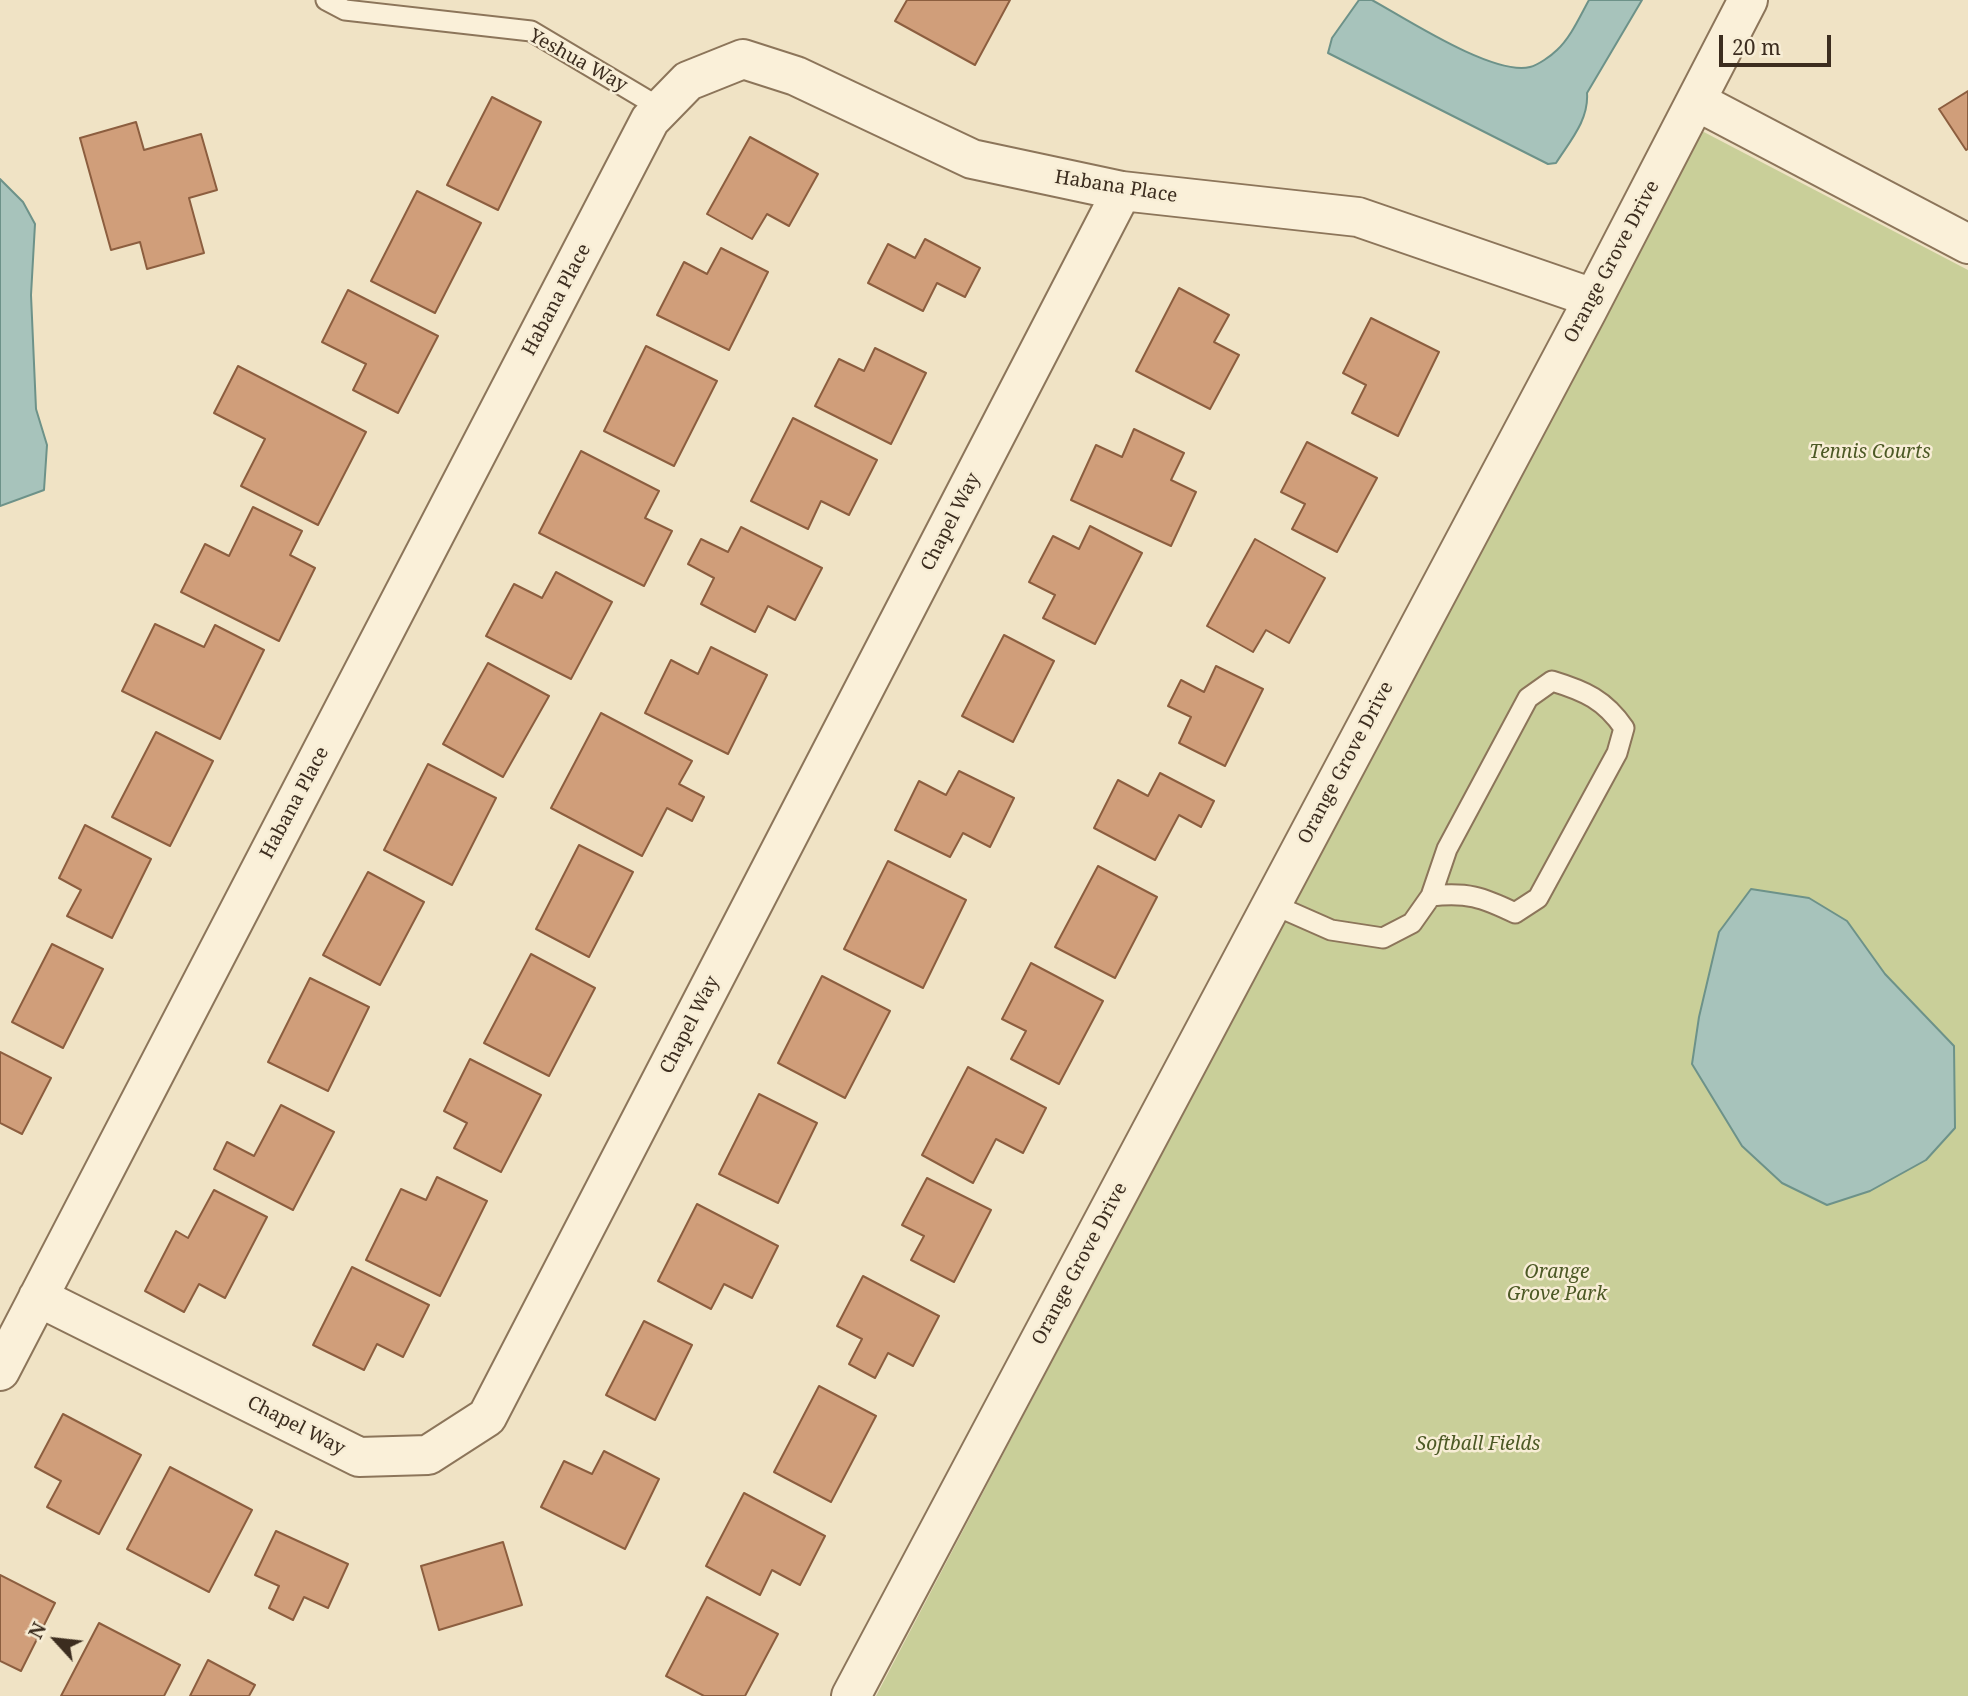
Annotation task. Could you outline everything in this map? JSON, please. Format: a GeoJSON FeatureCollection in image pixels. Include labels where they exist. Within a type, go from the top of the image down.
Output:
{"type":"FeatureCollection","features":[{"type":"Feature","properties":{"kind":"street","name":"Orange Grove Drive"},"geometry":{"type":"LineString","coordinates":[[851,1696],[1593,298],[1748,0]]}},
{"type":"Feature","properties":{"kind":"street","name":"Habana Place"},"geometry":{"type":"LineString","coordinates":[[0,1371],[644,133],[688,81],[743,59],[796,76],[972,159],[1122,191],[1358,217],[1593,298]]}},
{"type":"Feature","properties":{"kind":"street"},"geometry":{"type":"LineString","coordinates":[[1696,101],[1968,244]]}},
{"type":"Feature","properties":{"kind":"street","name":"Chapel Way"},"geometry":{"type":"LineString","coordinates":[[38,1297],[359,1457],[428,1455],[487,1417],[1122,191]]}},
{"type":"Feature","properties":{"kind":"lane","name":"Yeshua Way"},"geometry":{"type":"LineString","coordinates":[[326,0],[345,10],[531,31],[662,109]]}},
{"type":"Feature","properties":{"kind":"lane"},"geometry":{"type":"LineString","coordinates":[[1272,904],[1331,930],[1383,938],[1412,923],[1431,896],[1447,849],[1528,698],[1552,681],[1576,688],[1610,706],[1624,728],[1617,753],[1538,898],[1515,913],[1459,892],[1431,896]]}},
{"type":"Feature","properties":{"kind":"green space","name":"Orange Grove Park"},"geometry":{"type":"Polygon","coordinates":[[[1700,130],[1968,270],[1968,1696],[876,1696],[1700,130]]]}},
{"type":"Feature","properties":{"kind":"water"},"geometry":{"type":"Polygon","coordinates":[[[1359,0],[1372,0],[1472,55],[1494,63],[1530,67],[1544,60],[1562,45],[1589,0],[1642,0],[1587,93],[1585,112],[1578,130],[1556,163],[1548,164],[1328,53],[1332,38],[1359,0]]]}},
{"type":"Feature","properties":{"kind":"water"},"geometry":{"type":"Polygon","coordinates":[[[0,179],[23,202],[35,224],[31,295],[36,409],[47,445],[44,490],[0,506],[0,179]]]}},
{"type":"Feature","properties":{"kind":"water"},"geometry":{"type":"Polygon","coordinates":[[[1751,889],[1809,898],[1847,921],[1885,974],[1954,1046],[1955,1128],[1926,1160],[1870,1191],[1827,1205],[1782,1183],[1742,1146],[1692,1064],[1699,1017],[1719,932],[1751,889]]]}},
{"type":"Feature","properties":{"kind":"building"},"geometry":{"type":"Polygon","coordinates":[[[907,0],[1010,0],[975,65],[895,21],[907,0]]]}},
{"type":"Feature","properties":{"kind":"building"},"geometry":{"type":"Polygon","coordinates":[[[1968,91],[1968,149],[1966,150],[1939,109],[1968,91]]]}},
{"type":"Feature","properties":{"kind":"building"},"geometry":{"type":"Polygon","coordinates":[[[492,97],[541,122],[498,210],[447,185],[492,97]]]}},
{"type":"Feature","properties":{"kind":"building"},"geometry":{"type":"Polygon","coordinates":[[[136,122],[144,150],[201,134],[217,190],[189,198],[204,253],[147,269],[140,242],[111,250],[80,138],[136,122]]]}},
{"type":"Feature","properties":{"kind":"building"},"geometry":{"type":"Polygon","coordinates":[[[750,137],[818,174],[789,226],[767,214],[752,239],[707,214],[750,137]]]}},
{"type":"Feature","properties":{"kind":"building"},"geometry":{"type":"Polygon","coordinates":[[[417,191],[481,223],[435,313],[371,281],[417,191]]]}},
{"type":"Feature","properties":{"kind":"building"},"geometry":{"type":"Polygon","coordinates":[[[925,239],[980,268],[965,297],[937,283],[923,311],[868,283],[888,244],[915,258],[925,239]]]}},
{"type":"Feature","properties":{"kind":"building"},"geometry":{"type":"Polygon","coordinates":[[[721,248],[768,272],[729,350],[657,315],[684,262],[707,274],[721,248]]]}},
{"type":"Feature","properties":{"kind":"building"},"geometry":{"type":"Polygon","coordinates":[[[1179,288],[1229,315],[1214,342],[1239,355],[1210,409],[1136,371],[1179,288]]]}},
{"type":"Feature","properties":{"kind":"building"},"geometry":{"type":"Polygon","coordinates":[[[348,290],[438,336],[398,413],[353,390],[366,364],[322,342],[348,290]]]}},
{"type":"Feature","properties":{"kind":"building"},"geometry":{"type":"Polygon","coordinates":[[[1371,318],[1439,352],[1398,436],[1352,413],[1366,385],[1343,373],[1371,318]]]}},
{"type":"Feature","properties":{"kind":"building"},"geometry":{"type":"Polygon","coordinates":[[[646,346],[717,381],[674,466],[604,431],[646,346]]]}},
{"type":"Feature","properties":{"kind":"building"},"geometry":{"type":"Polygon","coordinates":[[[875,348],[926,373],[891,444],[815,406],[839,359],[864,371],[875,348]]]}},
{"type":"Feature","properties":{"kind":"building"},"geometry":{"type":"Polygon","coordinates":[[[238,366],[366,432],[318,525],[241,486],[265,439],[214,413],[238,366]]]}},
{"type":"Feature","properties":{"kind":"building"},"geometry":{"type":"Polygon","coordinates":[[[793,418],[877,460],[849,515],[821,501],[808,529],[751,501],[793,418]]]}},
{"type":"Feature","properties":{"kind":"building"},"geometry":{"type":"Polygon","coordinates":[[[1134,429],[1184,453],[1171,480],[1196,492],[1171,546],[1071,500],[1096,445],[1122,457],[1134,429]]]}},
{"type":"Feature","properties":{"kind":"building"},"geometry":{"type":"Polygon","coordinates":[[[1307,442],[1377,478],[1337,552],[1292,529],[1305,504],[1281,492],[1307,442]]]}},
{"type":"Feature","properties":{"kind":"building"},"geometry":{"type":"Polygon","coordinates":[[[581,451],[659,491],[645,518],[672,531],[644,586],[539,533],[581,451]]]}},
{"type":"Feature","properties":{"kind":"building"},"geometry":{"type":"Polygon","coordinates":[[[253,507],[302,531],[290,555],[315,568],[279,641],[181,592],[205,544],[229,556],[253,507]]]}},
{"type":"Feature","properties":{"kind":"building"},"geometry":{"type":"Polygon","coordinates":[[[1090,526],[1142,553],[1095,644],[1043,618],[1055,595],[1029,582],[1053,536],[1079,549],[1090,526]]]}},
{"type":"Feature","properties":{"kind":"building"},"geometry":{"type":"Polygon","coordinates":[[[741,527],[822,568],[795,620],[768,606],[755,632],[701,604],[714,578],[688,564],[701,539],[728,552],[741,527]]]}},
{"type":"Feature","properties":{"kind":"building"},"geometry":{"type":"Polygon","coordinates":[[[1255,539],[1325,578],[1289,643],[1266,630],[1253,652],[1207,626],[1255,539]]]}},
{"type":"Feature","properties":{"kind":"building"},"geometry":{"type":"Polygon","coordinates":[[[556,572],[612,602],[571,679],[486,636],[514,584],[542,598],[556,572]]]}},
{"type":"Feature","properties":{"kind":"building"},"geometry":{"type":"Polygon","coordinates":[[[155,624],[204,647],[215,625],[264,650],[220,739],[122,691],[155,624]]]}},
{"type":"Feature","properties":{"kind":"building"},"geometry":{"type":"Polygon","coordinates":[[[1004,635],[1054,661],[1013,742],[962,716],[1004,635]]]}},
{"type":"Feature","properties":{"kind":"building"},"geometry":{"type":"Polygon","coordinates":[[[711,647],[767,675],[728,754],[645,713],[671,660],[698,674],[711,647]]]}},
{"type":"Feature","properties":{"kind":"building"},"geometry":{"type":"Polygon","coordinates":[[[488,663],[549,696],[503,777],[443,744],[488,663]]]}},
{"type":"Feature","properties":{"kind":"building"},"geometry":{"type":"Polygon","coordinates":[[[1216,666],[1263,689],[1225,766],[1179,743],[1191,717],[1168,706],[1181,680],[1204,692],[1216,666]]]}},
{"type":"Feature","properties":{"kind":"building"},"geometry":{"type":"Polygon","coordinates":[[[601,713],[692,761],[679,784],[704,797],[692,821],[667,808],[642,856],[551,808],[601,713]]]}},
{"type":"Feature","properties":{"kind":"building"},"geometry":{"type":"Polygon","coordinates":[[[156,732],[213,761],[170,846],[112,817],[156,732]]]}},
{"type":"Feature","properties":{"kind":"building"},"geometry":{"type":"Polygon","coordinates":[[[428,764],[496,798],[452,885],[384,850],[428,764]]]}},
{"type":"Feature","properties":{"kind":"building"},"geometry":{"type":"Polygon","coordinates":[[[959,771],[1014,798],[990,847],[963,833],[950,857],[895,830],[919,781],[946,795],[959,771]]]}},
{"type":"Feature","properties":{"kind":"building"},"geometry":{"type":"Polygon","coordinates":[[[1160,773],[1214,801],[1201,827],[1179,815],[1155,860],[1094,828],[1118,780],[1148,796],[1160,773]]]}},
{"type":"Feature","properties":{"kind":"building"},"geometry":{"type":"Polygon","coordinates":[[[85,825],[151,859],[112,938],[67,916],[81,890],[59,878],[85,825]]]}},
{"type":"Feature","properties":{"kind":"building"},"geometry":{"type":"Polygon","coordinates":[[[579,845],[633,872],[589,957],[536,929],[579,845]]]}},
{"type":"Feature","properties":{"kind":"building"},"geometry":{"type":"Polygon","coordinates":[[[888,861],[966,900],[923,988],[844,949],[888,861]]]}},
{"type":"Feature","properties":{"kind":"building"},"geometry":{"type":"Polygon","coordinates":[[[1098,866],[1157,897],[1115,978],[1055,947],[1098,866]]]}},
{"type":"Feature","properties":{"kind":"building"},"geometry":{"type":"Polygon","coordinates":[[[368,872],[424,902],[380,985],[323,955],[368,872]]]}},
{"type":"Feature","properties":{"kind":"building"},"geometry":{"type":"Polygon","coordinates":[[[52,944],[103,969],[63,1048],[12,1022],[52,944]]]}},
{"type":"Feature","properties":{"kind":"building"},"geometry":{"type":"Polygon","coordinates":[[[531,954],[595,988],[549,1076],[484,1043],[531,954]]]}},
{"type":"Feature","properties":{"kind":"building"},"geometry":{"type":"Polygon","coordinates":[[[1031,963],[1103,1001],[1059,1084],[1011,1059],[1026,1031],[1002,1019],[1031,963]]]}},
{"type":"Feature","properties":{"kind":"building"},"geometry":{"type":"Polygon","coordinates":[[[822,976],[890,1011],[845,1098],[778,1063],[822,976]]]}},
{"type":"Feature","properties":{"kind":"building"},"geometry":{"type":"Polygon","coordinates":[[[310,978],[369,1007],[328,1091],[268,1062],[310,978]]]}},
{"type":"Feature","properties":{"kind":"building"},"geometry":{"type":"Polygon","coordinates":[[[0,1052],[51,1078],[22,1134],[0,1123],[0,1052]]]}},
{"type":"Feature","properties":{"kind":"building"},"geometry":{"type":"Polygon","coordinates":[[[470,1059],[541,1095],[501,1172],[454,1148],[467,1123],[444,1111],[470,1059]]]}},
{"type":"Feature","properties":{"kind":"building"},"geometry":{"type":"Polygon","coordinates":[[[968,1067],[1046,1108],[1023,1153],[996,1139],[973,1183],[922,1155],[968,1067]]]}},
{"type":"Feature","properties":{"kind":"building"},"geometry":{"type":"Polygon","coordinates":[[[759,1094],[817,1123],[778,1203],[719,1174],[759,1094]]]}},
{"type":"Feature","properties":{"kind":"building"},"geometry":{"type":"Polygon","coordinates":[[[281,1105],[334,1132],[293,1210],[214,1169],[227,1142],[254,1156],[281,1105]]]}},
{"type":"Feature","properties":{"kind":"building"},"geometry":{"type":"Polygon","coordinates":[[[437,1177],[487,1201],[440,1296],[366,1260],[401,1189],[426,1200],[437,1177]]]}},
{"type":"Feature","properties":{"kind":"building"},"geometry":{"type":"Polygon","coordinates":[[[927,1178],[991,1210],[954,1282],[911,1260],[924,1236],[902,1225],[927,1178]]]}},
{"type":"Feature","properties":{"kind":"building"},"geometry":{"type":"Polygon","coordinates":[[[214,1190],[267,1217],[225,1298],[199,1284],[184,1312],[145,1291],[176,1231],[188,1238],[214,1190]]]}},
{"type":"Feature","properties":{"kind":"building"},"geometry":{"type":"Polygon","coordinates":[[[697,1204],[778,1246],[752,1298],[724,1284],[711,1309],[658,1281],[697,1204]]]}},
{"type":"Feature","properties":{"kind":"building"},"geometry":{"type":"Polygon","coordinates":[[[352,1267],[429,1305],[403,1357],[377,1344],[364,1370],[313,1345],[352,1267]]]}},
{"type":"Feature","properties":{"kind":"building"},"geometry":{"type":"Polygon","coordinates":[[[863,1276],[939,1316],[913,1366],[888,1353],[875,1378],[849,1364],[862,1339],[837,1326],[863,1276]]]}},
{"type":"Feature","properties":{"kind":"building"},"geometry":{"type":"Polygon","coordinates":[[[644,1321],[692,1345],[655,1420],[606,1395],[644,1321]]]}},
{"type":"Feature","properties":{"kind":"building"},"geometry":{"type":"Polygon","coordinates":[[[819,1386],[876,1416],[831,1502],[774,1472],[819,1386]]]}},
{"type":"Feature","properties":{"kind":"building"},"geometry":{"type":"Polygon","coordinates":[[[63,1414],[141,1455],[99,1534],[47,1507],[61,1481],[35,1467],[63,1414]]]}},
{"type":"Feature","properties":{"kind":"building"},"geometry":{"type":"Polygon","coordinates":[[[604,1451],[659,1479],[625,1549],[541,1507],[564,1461],[592,1474],[604,1451]]]}},
{"type":"Feature","properties":{"kind":"building"},"geometry":{"type":"Polygon","coordinates":[[[170,1467],[252,1510],[209,1592],[127,1549],[170,1467]]]}},
{"type":"Feature","properties":{"kind":"building"},"geometry":{"type":"Polygon","coordinates":[[[744,1493],[825,1536],[800,1585],[772,1570],[760,1595],[706,1566],[744,1493]]]}},
{"type":"Feature","properties":{"kind":"building"},"geometry":{"type":"Polygon","coordinates":[[[276,1531],[348,1564],[328,1608],[304,1597],[293,1620],[269,1608],[279,1586],[255,1575],[276,1531]]]}},
{"type":"Feature","properties":{"kind":"building"},"geometry":{"type":"Polygon","coordinates":[[[503,1542],[522,1605],[439,1630],[421,1566],[503,1542]]]}},
{"type":"Feature","properties":{"kind":"building"},"geometry":{"type":"Polygon","coordinates":[[[0,1575],[55,1603],[21,1671],[0,1661],[0,1575]]]}},
{"type":"Feature","properties":{"kind":"building"},"geometry":{"type":"Polygon","coordinates":[[[707,1597],[778,1634],[745,1696],[704,1696],[666,1676],[707,1597]]]}},
{"type":"Feature","properties":{"kind":"building"},"geometry":{"type":"Polygon","coordinates":[[[99,1623],[180,1665],[164,1696],[61,1696],[99,1623]]]}},
{"type":"Feature","properties":{"kind":"building"},"geometry":{"type":"Polygon","coordinates":[[[208,1660],[255,1685],[249,1696],[190,1696],[208,1660]]]}},
{"type":"Feature","properties":{"kind":"park label","name":"Tennis Courts"},"geometry":{"type":"Point","coordinates":[1870,453]}},
{"type":"Feature","properties":{"kind":"park label","name":"Softball Fields"},"geometry":{"type":"Point","coordinates":[1478,1445]}}]}
